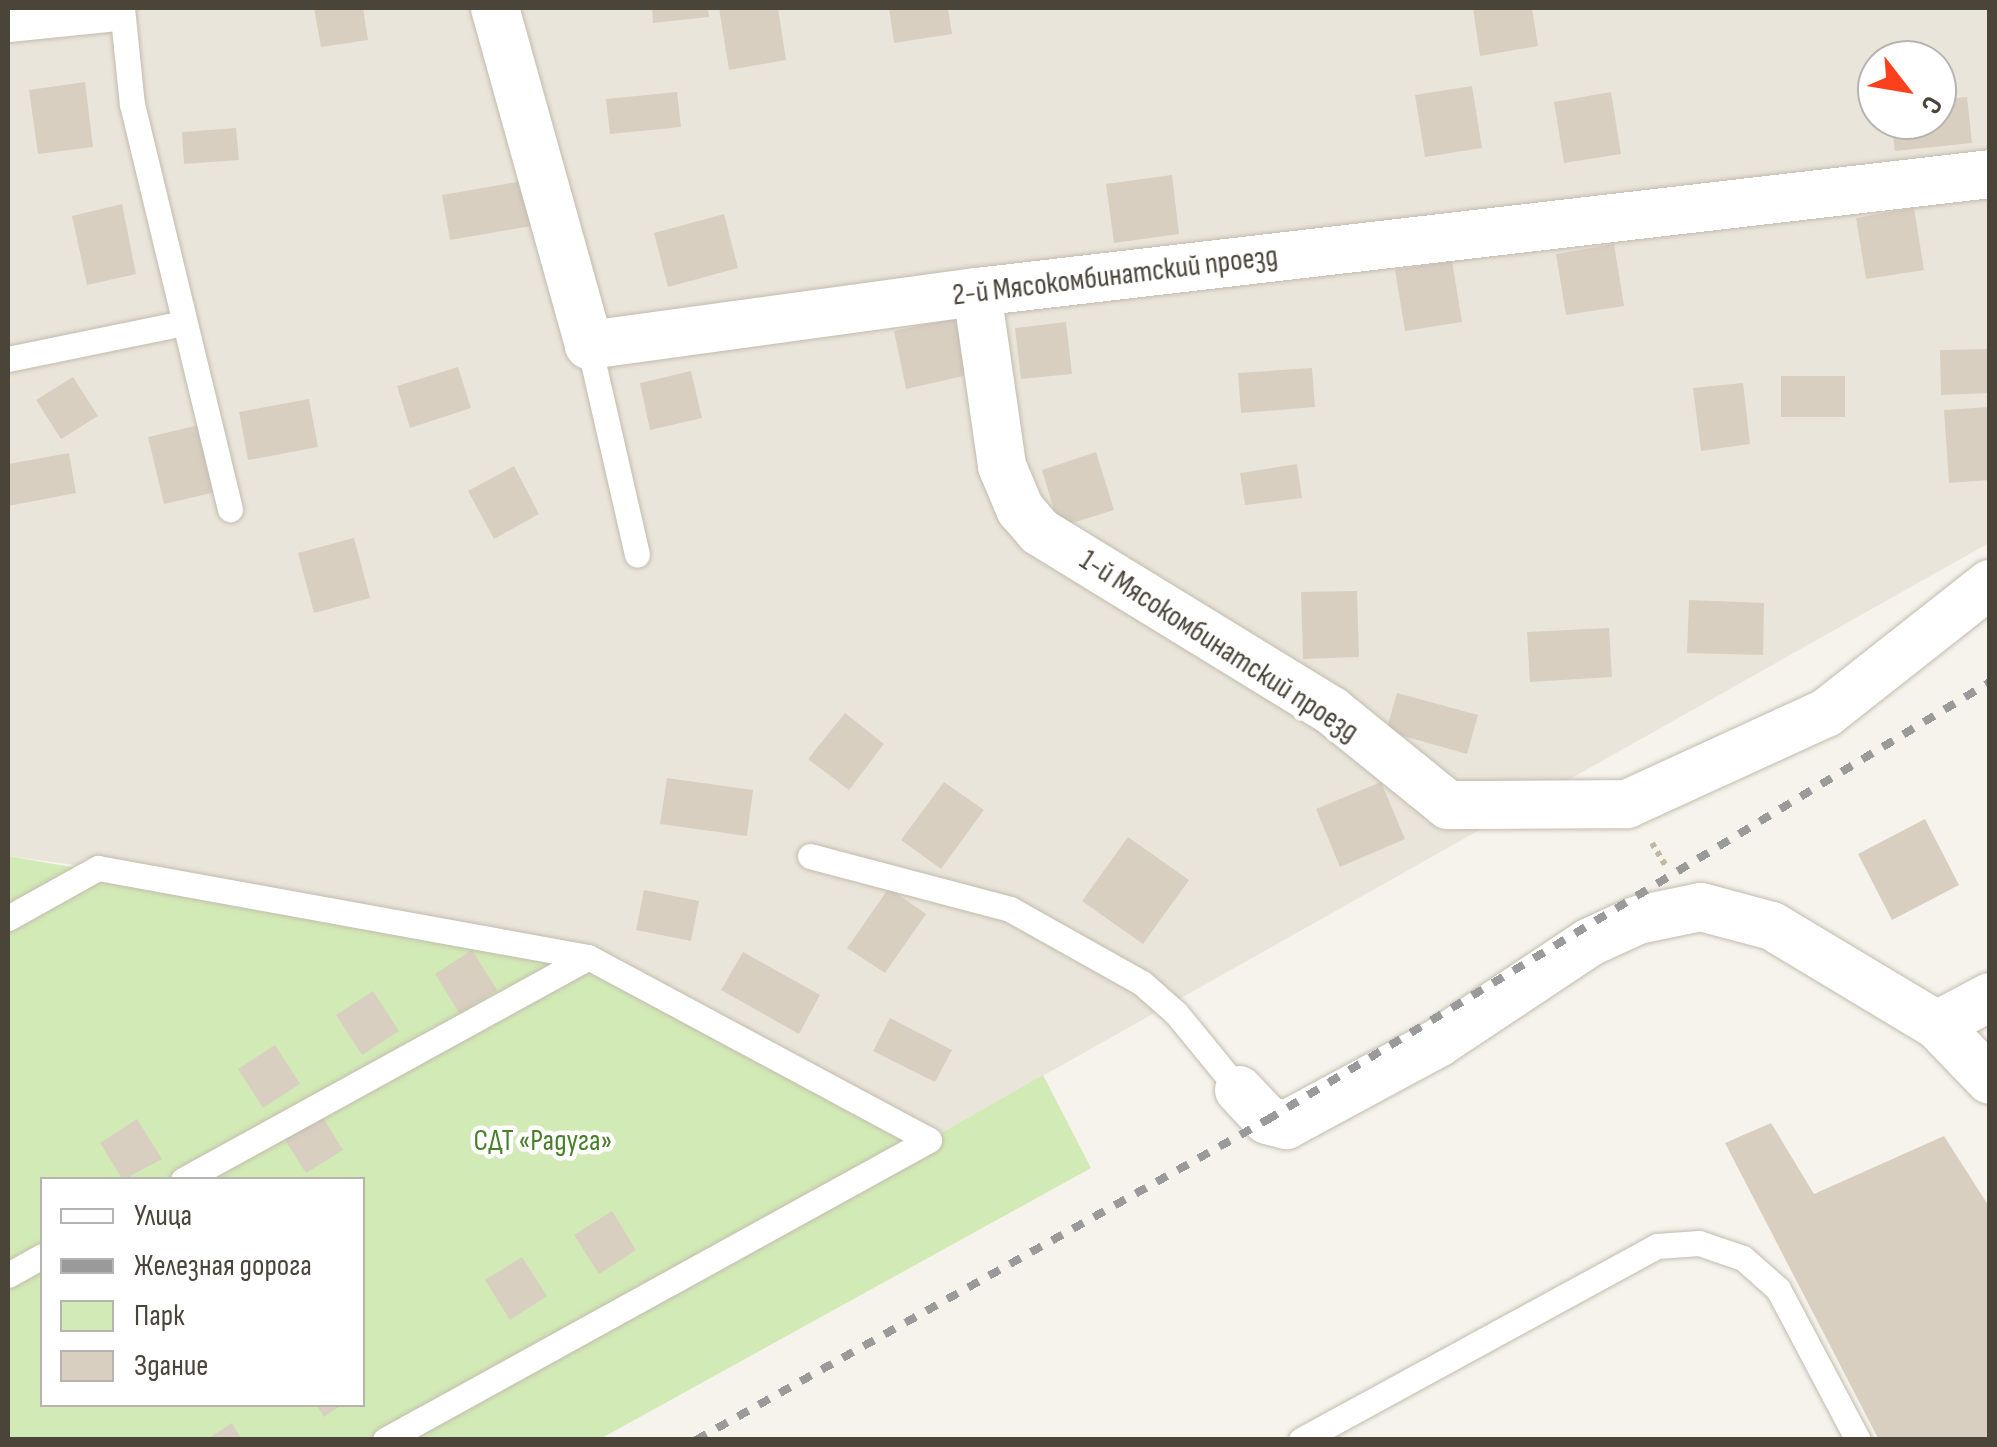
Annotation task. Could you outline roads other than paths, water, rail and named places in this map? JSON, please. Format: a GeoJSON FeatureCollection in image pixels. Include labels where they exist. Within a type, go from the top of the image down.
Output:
{"type":"FeatureCollection","features":[{"type":"Feature","properties":{"kind":"street"},"geometry":{"type":"LineString","coordinates":[[8,18],[109,8]]}},
{"type":"Feature","properties":{"kind":"street"},"geometry":{"type":"LineString","coordinates":[[496,8],[589,346]]}},
{"type":"Feature","properties":{"kind":"street","name":"2-й Мясокомбинатский проезд"},"geometry":{"type":"LineString","coordinates":[[589,346],[977,292],[1990,174]]}},
{"type":"Feature","properties":{"kind":"street","name":"1-й Мясокомбинатский проезд"},"geometry":{"type":"LineString","coordinates":[[977,292],[1002,466],[1020,509],[1040,532],[1332,711],[1448,806],[1627,804],[1826,713],[1990,584]]}},
{"type":"Feature","properties":{"kind":"street"},"geometry":{"type":"LineString","coordinates":[[1239,1090],[1266,1120],[1286,1125],[1438,1043],[1590,942],[1638,920],[1701,908],[1772,926],[1937,1026],[1990,1080]]}},
{"type":"Feature","properties":{"kind":"street"},"geometry":{"type":"LineString","coordinates":[[1937,1026],[1990,997]]}},
{"type":"Feature","properties":{"kind":"lane"},"geometry":{"type":"LineString","coordinates":[[122,8],[132,104],[230,509]]}},
{"type":"Feature","properties":{"kind":"lane"},"geometry":{"type":"LineString","coordinates":[[8,358],[184,323]]}},
{"type":"Feature","properties":{"kind":"lane"},"geometry":{"type":"LineString","coordinates":[[589,346],[637,555]]}},
{"type":"Feature","properties":{"kind":"lane"},"geometry":{"type":"LineString","coordinates":[[810,856],[1010,909],[1142,983],[1176,1012],[1239,1090]]}},
{"type":"Feature","properties":{"kind":"lane"},"geometry":{"type":"LineString","coordinates":[[8,918],[98,868],[588,958],[929,1140],[385,1440]]}},
{"type":"Feature","properties":{"kind":"lane"},"geometry":{"type":"LineString","coordinates":[[188,1177],[588,958]]}},
{"type":"Feature","properties":{"kind":"lane"},"geometry":{"type":"LineString","coordinates":[[1301,1440],[1657,1246],[1700,1243],[1744,1258],[1778,1289],[1858,1440]]}},
{"type":"Feature","properties":{"kind":"lane"},"geometry":{"type":"LineString","coordinates":[[8,1276],[40,1257]]}},
{"type":"Feature","properties":{"kind":"railway"},"geometry":{"type":"LineString","coordinates":[[696,1440],[1267,1120],[1990,682]]}},
{"type":"Feature","properties":{"kind":"park label","name":"СДТ «Радуга»"},"geometry":{"type":"Point","coordinates":[543,1141]}}]}
